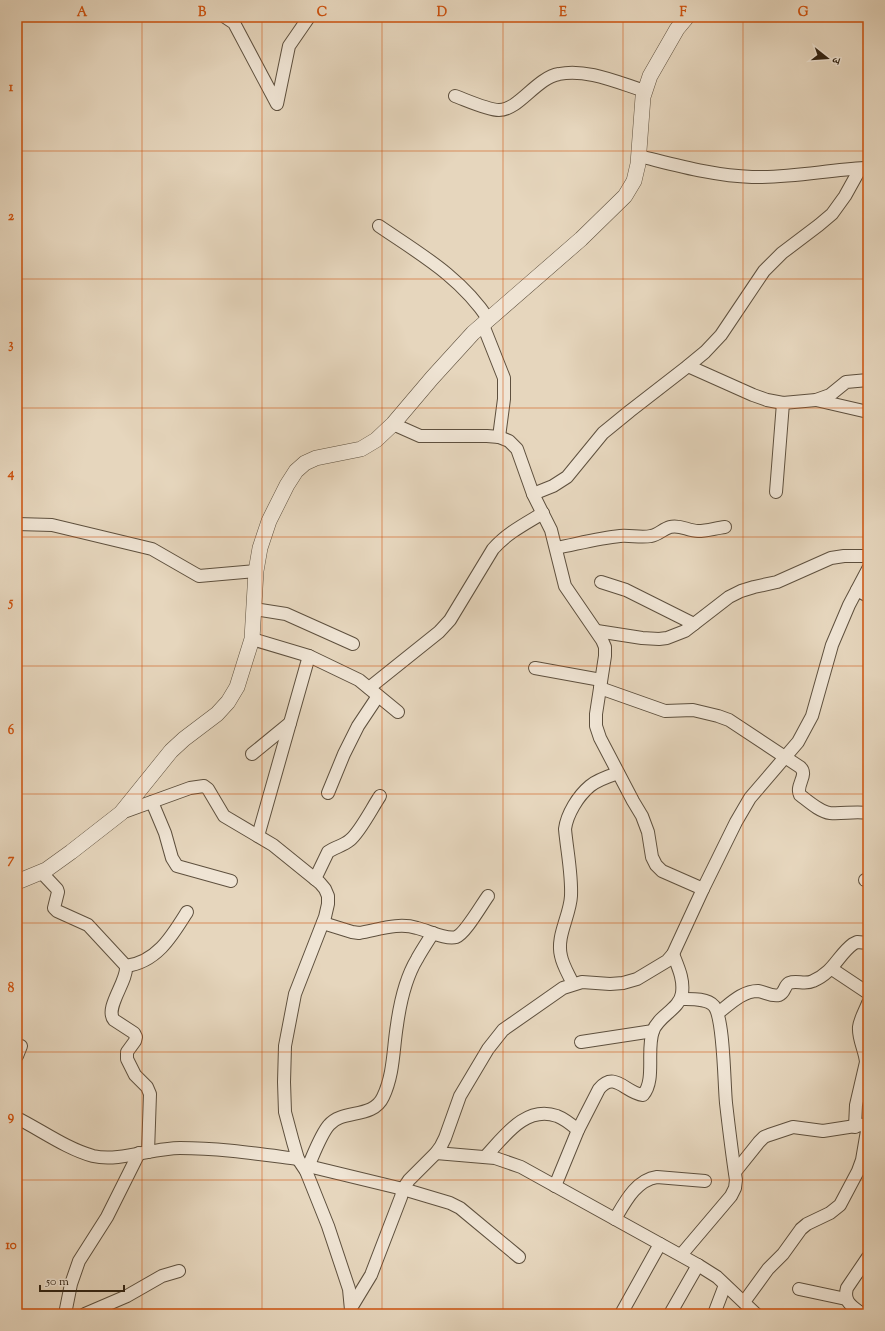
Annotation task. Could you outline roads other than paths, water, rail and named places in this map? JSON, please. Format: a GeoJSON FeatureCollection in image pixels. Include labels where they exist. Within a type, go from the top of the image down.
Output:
{"type":"FeatureCollection","features":[{"type":"Feature","properties":{"kind":"street"},"geometry":{"type":"LineString","coordinates":[[225,17],[234,23],[277,104],[289,46],[309,17]]}},
{"type":"Feature","properties":{"kind":"street"},"geometry":{"type":"LineString","coordinates":[[17,882],[40,872],[71,852],[121,813],[171,751],[184,739],[218,714],[228,702],[237,688],[252,639],[256,571],[260,548],[269,521],[287,485],[296,472],[305,463],[316,458],[361,449],[376,440],[393,424],[432,378],[473,334],[582,239],[625,196],[634,181],[638,164],[643,97],[650,76],[661,55],[686,17]]}},
{"type":"Feature","properties":{"kind":"street"},"geometry":{"type":"LineString","coordinates":[[455,96],[492,109],[504,109],[514,104],[544,80],[556,74],[567,72],[593,75],[645,91]]}},
{"type":"Feature","properties":{"kind":"street"},"geometry":{"type":"LineString","coordinates":[[639,156],[697,170],[731,176],[776,177],[864,168]]}},
{"type":"Feature","properties":{"kind":"street"},"geometry":{"type":"LineString","coordinates":[[533,494],[560,482],[567,477],[603,433],[705,352],[721,335],[772,262],[832,214],[864,168]]}},
{"type":"Feature","properties":{"kind":"street"},"geometry":{"type":"LineString","coordinates":[[379,226],[435,264],[463,287],[474,299],[486,323],[504,378],[504,400],[499,437]]}},
{"type":"Feature","properties":{"kind":"street"},"geometry":{"type":"LineString","coordinates":[[688,366],[767,400],[782,403],[816,400],[830,395],[846,382],[868,380]]}},
{"type":"Feature","properties":{"kind":"street"},"geometry":{"type":"LineString","coordinates":[[816,400],[868,412]]}},
{"type":"Feature","properties":{"kind":"street"},"geometry":{"type":"LineString","coordinates":[[776,492],[782,403]]}},
{"type":"Feature","properties":{"kind":"street"},"geometry":{"type":"LineString","coordinates":[[393,424],[420,436],[499,437],[509,441],[517,449],[533,494],[551,530],[565,586],[597,631],[605,648],[596,714],[596,726],[600,738],[646,824],[652,857],[656,865],[662,871],[703,889]]}},
{"type":"Feature","properties":{"kind":"street"},"geometry":{"type":"LineString","coordinates":[[328,793],[344,754],[374,692],[450,620],[493,549],[508,535],[542,513]]}},
{"type":"Feature","properties":{"kind":"street"},"geometry":{"type":"LineString","coordinates":[[17,524],[52,524],[152,549],[199,576],[256,571]]}},
{"type":"Feature","properties":{"kind":"street"},"geometry":{"type":"LineString","coordinates":[[556,548],[619,536],[652,536],[659,534],[670,527],[679,526],[700,531],[725,527]]}},
{"type":"Feature","properties":{"kind":"street"},"geometry":{"type":"LineString","coordinates":[[597,631],[642,638],[658,639],[676,636],[729,597],[741,591],[777,582],[831,558],[844,556],[868,556]]}},
{"type":"Feature","properties":{"kind":"street"},"geometry":{"type":"LineString","coordinates":[[351,1311],[371,1275],[403,1189],[409,1180],[436,1153],[445,1138],[460,1096],[488,1049],[503,1030],[563,988],[582,982],[610,984],[624,983],[637,979],[667,961],[673,954],[736,822],[750,798],[798,742],[812,716],[832,645],[868,569]]}},
{"type":"Feature","properties":{"kind":"street"},"geometry":{"type":"LineString","coordinates":[[601,582],[626,590],[694,624]]}},
{"type":"Feature","properties":{"kind":"street"},"geometry":{"type":"LineString","coordinates":[[857,590],[868,596]]}},
{"type":"Feature","properties":{"kind":"street"},"geometry":{"type":"LineString","coordinates":[[254,609],[286,614],[353,644]]}},
{"type":"Feature","properties":{"kind":"street"},"geometry":{"type":"LineString","coordinates":[[252,639],[309,656],[359,680],[398,712]]}},
{"type":"Feature","properties":{"kind":"street"},"geometry":{"type":"LineString","coordinates":[[258,836],[309,656]]}},
{"type":"Feature","properties":{"kind":"street"},"geometry":{"type":"LineString","coordinates":[[535,668],[601,684],[665,711],[676,712],[693,710],[729,720],[786,757],[803,770],[804,773],[798,788],[800,795],[810,802],[822,810],[830,813],[858,811],[868,813]]}},
{"type":"Feature","properties":{"kind":"street"},"geometry":{"type":"LineString","coordinates":[[252,754],[290,723]]}},
{"type":"Feature","properties":{"kind":"street"},"geometry":{"type":"LineString","coordinates":[[573,984],[561,957],[560,947],[561,938],[570,908],[571,896],[565,829],[566,821],[582,794],[590,785],[618,773]]}},
{"type":"Feature","properties":{"kind":"street"},"geometry":{"type":"LineString","coordinates":[[121,813],[190,788],[204,786],[224,816],[258,836],[284,854],[316,879],[325,889],[328,896],[328,904],[323,923],[295,994],[285,1046],[285,1112],[328,1226],[349,1289],[351,1311]]}},
{"type":"Feature","properties":{"kind":"street"},"geometry":{"type":"LineString","coordinates":[[316,879],[328,852],[342,846],[354,836],[380,796]]}},
{"type":"Feature","properties":{"kind":"street"},"geometry":{"type":"LineString","coordinates":[[152,802],[165,833],[172,858],[177,866],[231,882]]}},
{"type":"Feature","properties":{"kind":"street"},"geometry":{"type":"LineString","coordinates":[[40,872],[57,889],[58,892],[54,908],[57,911],[88,925],[126,966],[127,971],[115,999],[111,1014],[114,1020],[134,1033],[136,1037],[126,1056],[135,1075],[147,1087],[150,1094],[143,1152],[107,1217],[79,1262],[75,1271],[65,1314]]}},
{"type":"Feature","properties":{"kind":"street"},"geometry":{"type":"LineString","coordinates":[[323,923],[359,933],[402,926],[415,927],[448,937],[456,937],[462,933],[488,896]]}},
{"type":"Feature","properties":{"kind":"street"},"geometry":{"type":"LineString","coordinates":[[126,966],[140,964],[160,950],[171,938],[187,912]]}},
{"type":"Feature","properties":{"kind":"street"},"geometry":{"type":"LineString","coordinates":[[304,1165],[328,1125],[335,1119],[365,1112],[375,1108],[383,1098],[392,1068],[397,1026],[404,992],[416,959],[433,933]]}},
{"type":"Feature","properties":{"kind":"street"},"geometry":{"type":"LineString","coordinates":[[718,1013],[746,993],[758,991],[778,995],[782,993],[785,986],[789,983],[811,982],[832,969],[853,944],[857,942],[868,943]]}},
{"type":"Feature","properties":{"kind":"street"},"geometry":{"type":"LineString","coordinates":[[555,1186],[578,1130],[603,1084],[610,1081],[618,1082],[637,1094],[644,1095],[647,1090],[653,1031],[657,1024],[681,998],[683,982],[673,954]]}},
{"type":"Feature","properties":{"kind":"street"},"geometry":{"type":"LineString","coordinates":[[832,969],[868,993]]}},
{"type":"Feature","properties":{"kind":"street"},"geometry":{"type":"LineString","coordinates":[[681,998],[711,1003],[718,1013],[721,1030],[726,1103],[735,1172],[735,1188],[731,1196],[681,1255]]}},
{"type":"Feature","properties":{"kind":"street"},"geometry":{"type":"LineString","coordinates":[[855,1126],[856,1105],[866,1062],[866,1055],[859,1034],[859,1028],[860,1021],[868,1004]]}},
{"type":"Feature","properties":{"kind":"street"},"geometry":{"type":"LineString","coordinates":[[581,1042],[653,1031]]}},
{"type":"Feature","properties":{"kind":"street"},"geometry":{"type":"LineString","coordinates":[[485,1157],[517,1123],[524,1118],[536,1114],[558,1116],[578,1130]]}},
{"type":"Feature","properties":{"kind":"street"},"geometry":{"type":"LineString","coordinates":[[17,1118],[73,1148],[94,1156],[106,1158],[181,1148],[238,1152],[304,1165],[403,1189],[450,1203],[460,1208],[519,1256]]}},
{"type":"Feature","properties":{"kind":"street"},"geometry":{"type":"LineString","coordinates":[[735,1172],[759,1142],[764,1137],[769,1135],[793,1127],[823,1131],[868,1125],[862,1160],[840,1205],[830,1213],[807,1224],[801,1230],[783,1254],[768,1269],[744,1302]]}},
{"type":"Feature","properties":{"kind":"street"},"geometry":{"type":"LineString","coordinates":[[436,1153],[495,1158],[521,1167],[698,1265],[717,1277],[756,1314]]}},
{"type":"Feature","properties":{"kind":"street"},"geometry":{"type":"LineString","coordinates":[[615,1219],[638,1186],[652,1177],[705,1181]]}},
{"type":"Feature","properties":{"kind":"street"},"geometry":{"type":"LineString","coordinates":[[621,1314],[660,1244]]}},
{"type":"Feature","properties":{"kind":"street"},"geometry":{"type":"LineString","coordinates":[[862,1314],[851,1306],[846,1299],[846,1294],[847,1288],[868,1257]]}},
{"type":"Feature","properties":{"kind":"street"},"geometry":{"type":"LineString","coordinates":[[670,1314],[698,1265]]}},
{"type":"Feature","properties":{"kind":"street"},"geometry":{"type":"LineString","coordinates":[[84,1314],[117,1301],[162,1276],[179,1271]]}},
{"type":"Feature","properties":{"kind":"street"},"geometry":{"type":"LineString","coordinates":[[714,1314],[725,1284]]}},
{"type":"Feature","properties":{"kind":"street"},"geometry":{"type":"LineString","coordinates":[[799,1289],[846,1299]]}}]}
